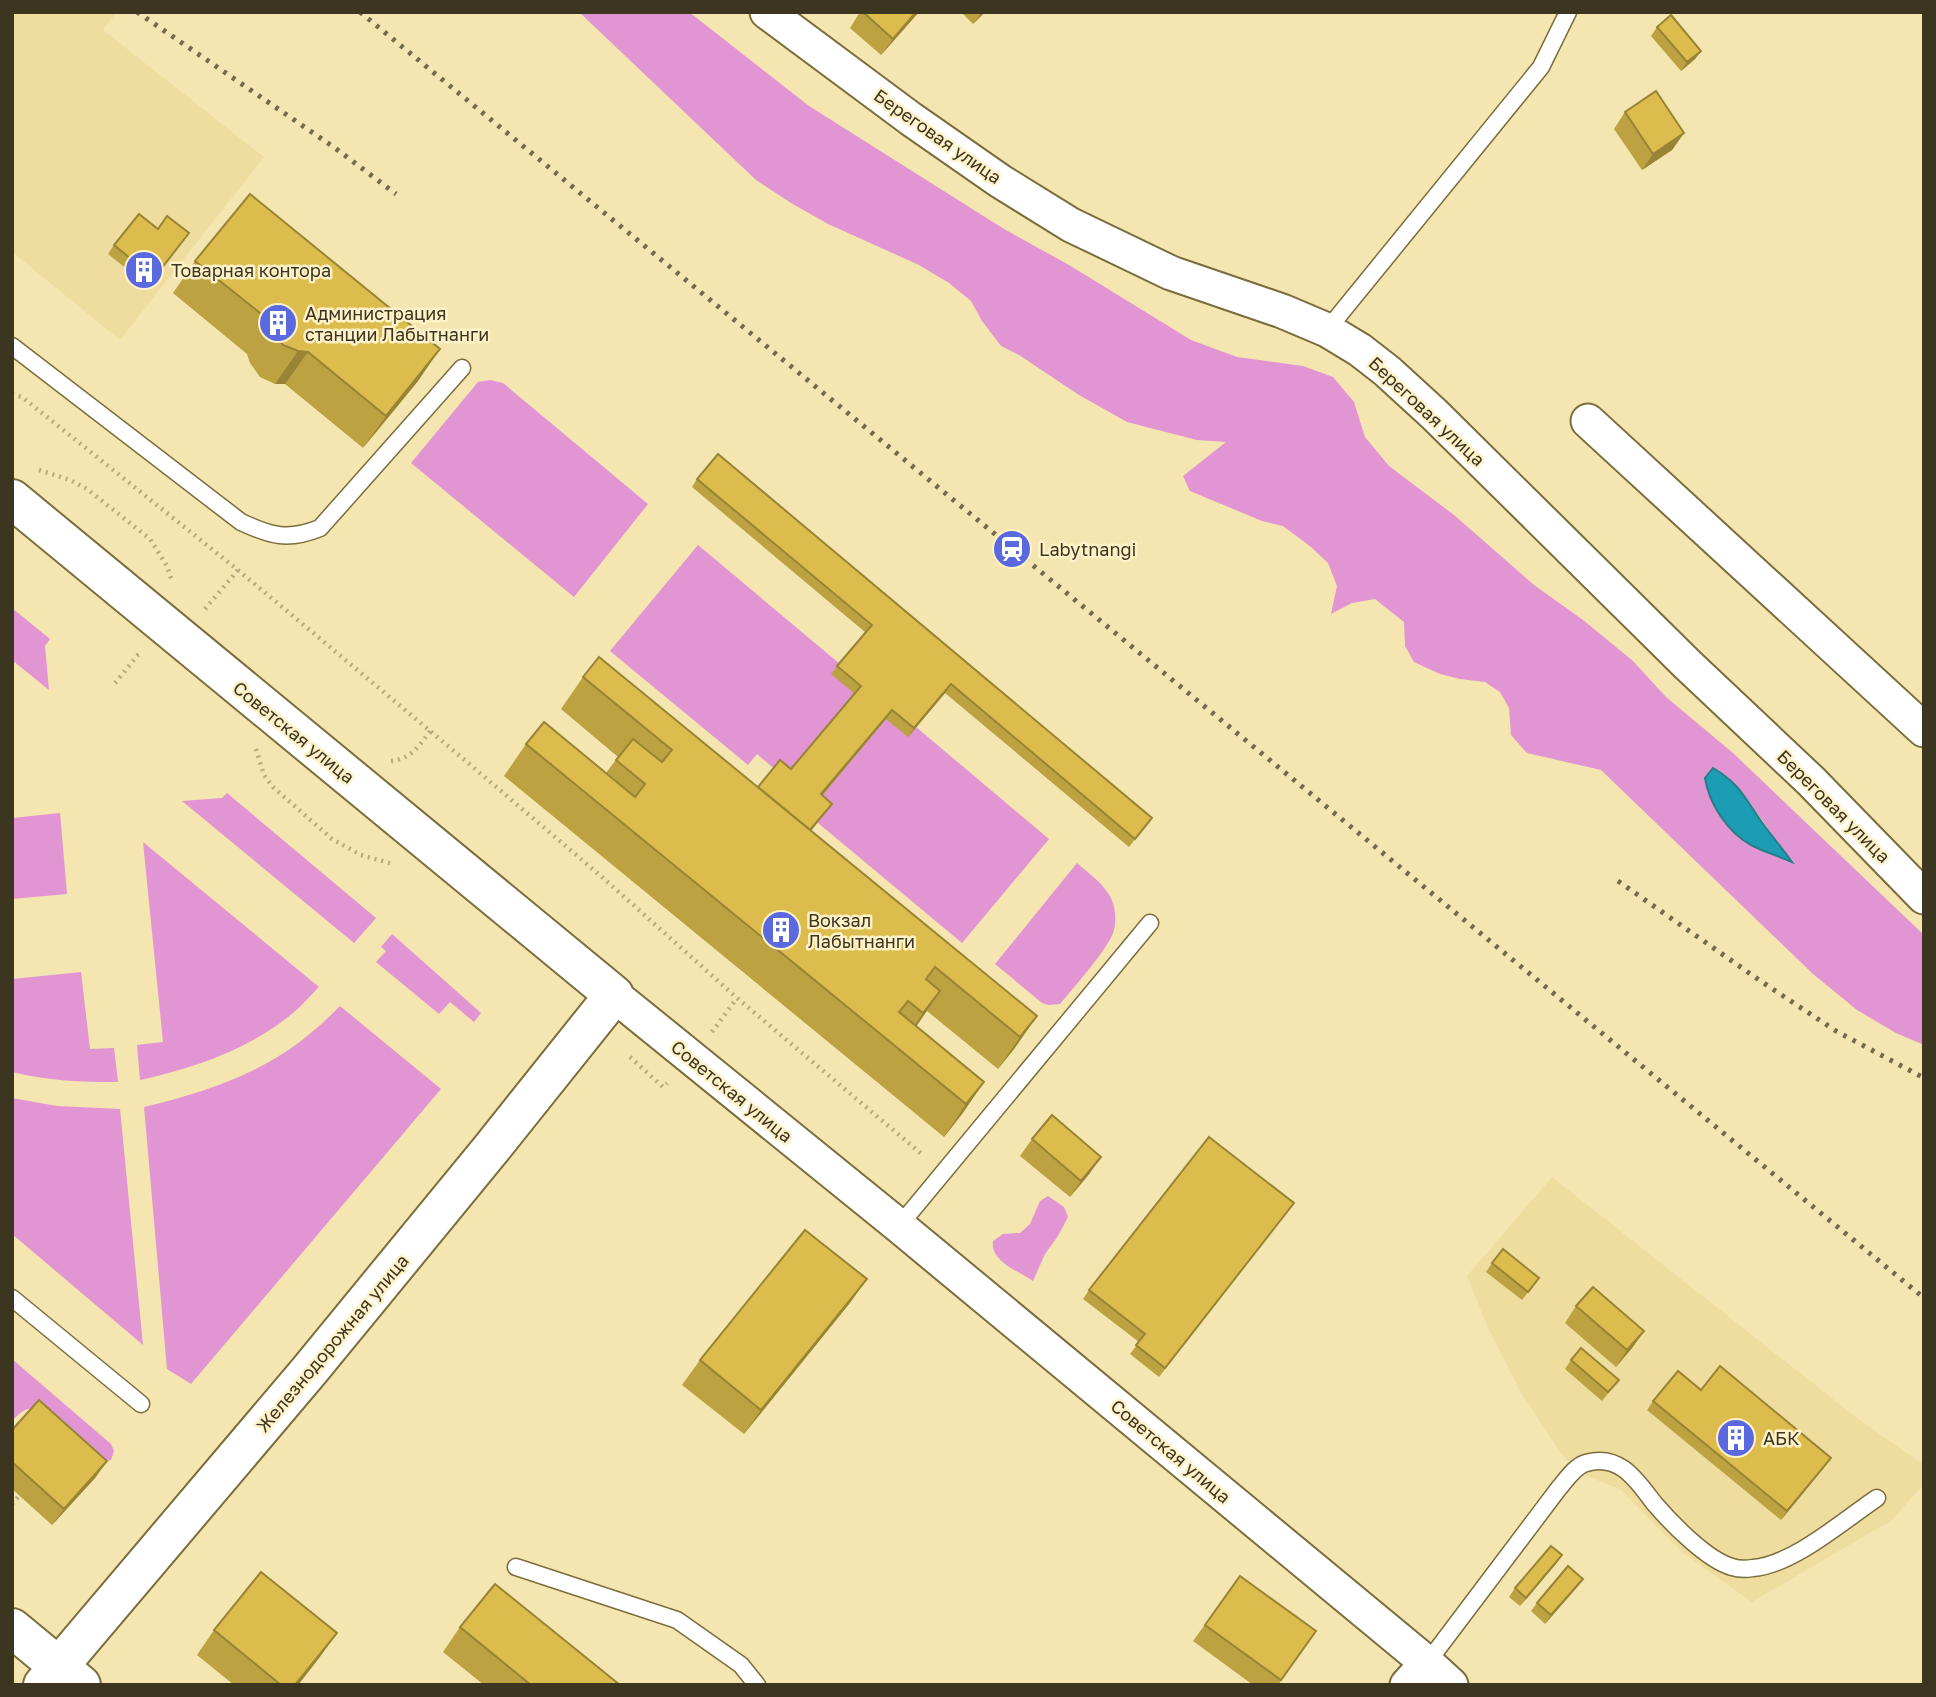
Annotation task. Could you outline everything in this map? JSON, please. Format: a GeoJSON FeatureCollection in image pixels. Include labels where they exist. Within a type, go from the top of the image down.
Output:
{"type":"FeatureCollection","features":[{"type":"Feature","properties":{"kind":"main road","name":"Советская улица"},"geometry":{"type":"LineString","coordinates":[[12,499],[614,995]]}},
{"type":"Feature","properties":{"kind":"main road","name":"Железнодорожная улица"},"geometry":{"type":"LineString","coordinates":[[61,1679],[614,995]]}},
{"type":"Feature","properties":{"kind":"main road"},"geometry":{"type":"LineString","coordinates":[[12,1628],[61,1679]]}},
{"type":"Feature","properties":{"kind":"street","name":"Береговая улица"},"geometry":{"type":"LineString","coordinates":[[767,12],[989,173],[1071,225],[1171,273],[1282,311],[1327,330],[1360,350],[1434,414],[1688,665],[1811,780],[1924,897]]}},
{"type":"Feature","properties":{"kind":"street"},"geometry":{"type":"LineString","coordinates":[[1588,421],[1924,730]]}},
{"type":"Feature","properties":{"kind":"street","name":"Советская улица"},"geometry":{"type":"LineString","coordinates":[[614,995],[899,1226],[1417,1674],[1451,1685]]}},
{"type":"Feature","properties":{"kind":"lane"},"geometry":{"type":"LineString","coordinates":[[1327,330],[1541,67],[1568,12]]}},
{"type":"Feature","properties":{"kind":"lane"},"geometry":{"type":"LineString","coordinates":[[12,346],[241,522],[275,536],[306,534],[320,528],[462,368]]}},
{"type":"Feature","properties":{"kind":"lane"},"geometry":{"type":"LineString","coordinates":[[899,1226],[1150,923]]}},
{"type":"Feature","properties":{"kind":"lane"},"geometry":{"type":"LineString","coordinates":[[12,1298],[141,1404]]}},
{"type":"Feature","properties":{"kind":"lane"},"geometry":{"type":"LineString","coordinates":[[1417,1674],[1559,1488],[1584,1463],[1601,1461],[1628,1471],[1656,1505],[1701,1550],[1733,1568],[1773,1564],[1796,1554],[1877,1497]]}},
{"type":"Feature","properties":{"kind":"lane"},"geometry":{"type":"LineString","coordinates":[[516,1567],[677,1619],[741,1665],[757,1685]]}},
{"type":"Feature","properties":{"kind":"path"},"geometry":{"type":"LineString","coordinates":[[12,394],[22,397],[238,570],[454,751],[737,998],[944,1172]]}},
{"type":"Feature","properties":{"kind":"path"},"geometry":{"type":"LineString","coordinates":[[12,1504],[19,1496]]}},
{"type":"Feature","properties":{"kind":"shaded area"},"geometry":{"type":"Polygon","coordinates":[[[12,12],[117,12],[103,30],[264,157],[120,340],[12,252],[12,12]]]}},
{"type":"Feature","properties":{"kind":"shaded area"},"geometry":{"type":"Polygon","coordinates":[[[579,12],[689,12],[809,106],[1004,229],[1069,265],[1191,340],[1237,357],[1303,366],[1333,377],[1354,402],[1365,437],[1389,466],[1454,515],[1534,585],[1633,661],[1666,697],[1733,753],[1924,935],[1924,1045],[1896,1033],[1857,1010],[1813,974],[1601,770],[1527,753],[1511,735],[1509,708],[1500,692],[1485,682],[1440,674],[1414,662],[1405,646],[1404,622],[1375,599],[1352,603],[1331,614],[1337,586],[1328,563],[1311,547],[1283,526],[1262,521],[1190,491],[1183,476],[1226,442],[1197,440],[1127,422],[1001,346],[971,301],[949,283],[919,265],[828,224],[756,180],[579,12]],[[1713,769],[1706,778],[1707,790],[1715,808],[1791,861],[1745,796],[1713,769]]]}},
{"type":"Feature","properties":{"kind":"shaded area"},"geometry":{"type":"Polygon","coordinates":[[[490,380],[503,383],[648,504],[574,597],[411,463],[478,382],[490,380]]]}},
{"type":"Feature","properties":{"kind":"shaded area"},"geometry":{"type":"Polygon","coordinates":[[[698,545],[840,664],[855,694],[785,778],[757,754],[748,765],[610,651],[698,545]]]}},
{"type":"Feature","properties":{"kind":"shaded area"},"geometry":{"type":"Polygon","coordinates":[[[12,608],[50,639],[45,646],[49,690],[12,660],[12,608]]]}},
{"type":"Feature","properties":{"kind":"shaded area"},"geometry":{"type":"Polygon","coordinates":[[[886,719],[916,727],[1049,839],[962,943],[818,823],[816,803],[886,719]]]}},
{"type":"Feature","properties":{"kind":"shaded area"},"geometry":{"type":"Polygon","coordinates":[[[227,793],[376,918],[354,943],[182,801],[222,798],[227,793]]]}},
{"type":"Feature","properties":{"kind":"shaded area"},"geometry":{"type":"Polygon","coordinates":[[[60,813],[67,894],[12,899],[12,818],[60,813]]]}},
{"type":"Feature","properties":{"kind":"shaded area"},"geometry":{"type":"Polygon","coordinates":[[[143,842],[319,987],[292,1014],[236,1049],[199,1064],[140,1080],[137,1045],[163,1042],[143,842]]]}},
{"type":"Feature","properties":{"kind":"shaded area"},"geometry":{"type":"Polygon","coordinates":[[[1077,863],[1110,897],[1115,911],[1114,930],[1099,957],[1060,1004],[1048,1005],[995,964],[1077,863]]]}},
{"type":"Feature","properties":{"kind":"shaded area"},"geometry":{"type":"Polygon","coordinates":[[[392,934],[481,1013],[474,1022],[450,1002],[439,1014],[376,962],[386,951],[381,947],[392,934]]]}},
{"type":"Feature","properties":{"kind":"shaded area"},"geometry":{"type":"Polygon","coordinates":[[[81,972],[90,1049],[114,1048],[118,1082],[65,1080],[12,1072],[12,979],[81,972]]]}},
{"type":"Feature","properties":{"kind":"shaded area"},"geometry":{"type":"Polygon","coordinates":[[[340,1006],[441,1089],[191,1384],[167,1369],[144,1107],[211,1088],[254,1070],[293,1046],[340,1006]]]}},
{"type":"Feature","properties":{"kind":"shaded area"},"geometry":{"type":"Polygon","coordinates":[[[12,1098],[57,1106],[120,1109],[143,1345],[12,1234],[12,1098]]]}},
{"type":"Feature","properties":{"kind":"shaded area"},"geometry":{"type":"Polygon","coordinates":[[[1552,1177],[1857,1418],[1924,1465],[1924,1484],[1892,1520],[1752,1602],[1683,1553],[1620,1489],[1586,1476],[1562,1455],[1520,1391],[1488,1328],[1467,1276],[1552,1177]]]}},
{"type":"Feature","properties":{"kind":"shaded area"},"geometry":{"type":"Polygon","coordinates":[[[1048,1196],[1064,1207],[1068,1217],[1045,1254],[1033,1281],[1000,1260],[993,1248],[993,1241],[1003,1234],[1020,1233],[1030,1224],[1040,1201],[1048,1196]]]}},
{"type":"Feature","properties":{"kind":"shaded area"},"geometry":{"type":"Polygon","coordinates":[[[12,1359],[111,1444],[114,1451],[111,1460],[102,1462],[38,1408],[24,1411],[12,1421],[12,1359]]]}},
{"type":"Feature","properties":{"kind":"water"},"geometry":{"type":"Polygon","coordinates":[[[1713,768],[1741,792],[1792,862],[1751,845],[1727,825],[1707,788],[1705,778],[1713,768]]]}},
{"type":"Feature","properties":{"kind":"building"},"geometry":{"type":"Polygon","coordinates":[[[863,12],[916,12],[893,39],[863,12]]]}},
{"type":"Feature","properties":{"kind":"building"},"geometry":{"type":"Polygon","coordinates":[[[1671,15],[1701,51],[1687,62],[1657,27],[1671,15]]]}},
{"type":"Feature","properties":{"kind":"building"},"geometry":{"type":"Polygon","coordinates":[[[1656,91],[1684,133],[1653,154],[1625,112],[1656,91]]]}},
{"type":"Feature","properties":{"kind":"building"},"geometry":{"type":"Polygon","coordinates":[[[250,194],[440,349],[386,416],[308,352],[283,345],[272,331],[270,321],[195,261],[250,194]]]}},
{"type":"Feature","properties":{"kind":"building","name":"Товарная контора"},"geometry":{"type":"Polygon","coordinates":[[[139,214],[158,229],[167,216],[189,233],[154,278],[114,245],[139,214]]]}},
{"type":"Feature","properties":{"kind":"building"},"geometry":{"type":"Polygon","coordinates":[[[718,454],[1152,818],[1135,839],[951,684],[914,728],[892,710],[821,794],[832,804],[810,830],[758,787],[780,760],[791,769],[861,686],[837,666],[872,625],[697,479],[718,454]]]}},
{"type":"Feature","properties":{"kind":"building"},"geometry":{"type":"Polygon","coordinates":[[[599,657],[1037,1016],[1020,1037],[935,967],[926,979],[940,991],[923,1013],[908,1001],[899,1012],[984,1082],[966,1104],[526,744],[544,722],[635,797],[645,784],[616,760],[633,739],[662,762],[672,750],[583,677],[599,657]]]}},
{"type":"Feature","properties":{"kind":"building"},"geometry":{"type":"Polygon","coordinates":[[[1052,1115],[1101,1157],[1081,1181],[1032,1139],[1052,1115]]]}},
{"type":"Feature","properties":{"kind":"building"},"geometry":{"type":"Polygon","coordinates":[[[1209,1137],[1294,1203],[1165,1368],[1136,1345],[1145,1334],[1089,1290],[1209,1137]]]}},
{"type":"Feature","properties":{"kind":"building"},"geometry":{"type":"Polygon","coordinates":[[[805,1230],[867,1279],[761,1410],[700,1360],[805,1230]]]}},
{"type":"Feature","properties":{"kind":"building"},"geometry":{"type":"Polygon","coordinates":[[[1503,1249],[1539,1278],[1528,1292],[1492,1263],[1503,1249]]]}},
{"type":"Feature","properties":{"kind":"building"},"geometry":{"type":"Polygon","coordinates":[[[1593,1287],[1644,1331],[1627,1350],[1576,1306],[1593,1287]]]}},
{"type":"Feature","properties":{"kind":"building"},"geometry":{"type":"Polygon","coordinates":[[[1581,1348],[1619,1380],[1608,1392],[1571,1360],[1581,1348]]]}},
{"type":"Feature","properties":{"kind":"building","name":"АБК"},"geometry":{"type":"Polygon","coordinates":[[[1720,1366],[1831,1458],[1787,1511],[1653,1401],[1678,1371],[1701,1390],[1720,1366]]]}},
{"type":"Feature","properties":{"kind":"building"},"geometry":{"type":"Polygon","coordinates":[[[39,1400],[107,1461],[64,1509],[12,1462],[12,1430],[39,1400]]]}},
{"type":"Feature","properties":{"kind":"building"},"geometry":{"type":"Polygon","coordinates":[[[1551,1546],[1562,1555],[1526,1598],[1515,1588],[1551,1546]]]}},
{"type":"Feature","properties":{"kind":"building"},"geometry":{"type":"Polygon","coordinates":[[[1568,1566],[1583,1579],[1551,1615],[1537,1603],[1568,1566]]]}},
{"type":"Feature","properties":{"kind":"building"},"geometry":{"type":"Polygon","coordinates":[[[261,1572],[337,1633],[295,1685],[281,1685],[214,1630],[261,1572]]]}},
{"type":"Feature","properties":{"kind":"building"},"geometry":{"type":"Polygon","coordinates":[[[1240,1576],[1316,1631],[1281,1680],[1205,1625],[1240,1576]]]}},
{"type":"Feature","properties":{"kind":"building"},"geometry":{"type":"Polygon","coordinates":[[[495,1584],[620,1685],[531,1685],[460,1627],[495,1584]]]}},
{"type":"Feature","properties":{"kind":"railway"},"geometry":{"type":"LineString","coordinates":[[137,12],[335,148],[396,194]]}},
{"type":"Feature","properties":{"kind":"railway"},"geometry":{"type":"LineString","coordinates":[[360,12],[1924,1298]]}},
{"type":"Feature","properties":{"kind":"railway"},"geometry":{"type":"LineString","coordinates":[[1618,881],[1836,1031],[1924,1078]]}},
{"type":"Feature","properties":{"kind":"place","name":"Товарная контора"},"geometry":{"type":"Point","coordinates":[144,270]}},
{"type":"Feature","properties":{"kind":"place","name":"Администрация станции Лабытнанги"},"geometry":{"type":"Point","coordinates":[278,323]}},
{"type":"Feature","properties":{"kind":"place","name":"Labytnangi"},"geometry":{"type":"Point","coordinates":[1012,549]}},
{"type":"Feature","properties":{"kind":"place","name":"Вокзал Лабытнанги"},"geometry":{"type":"Point","coordinates":[781,930]}},
{"type":"Feature","properties":{"kind":"place","name":"АБК"},"geometry":{"type":"Point","coordinates":[1736,1438]}}]}
